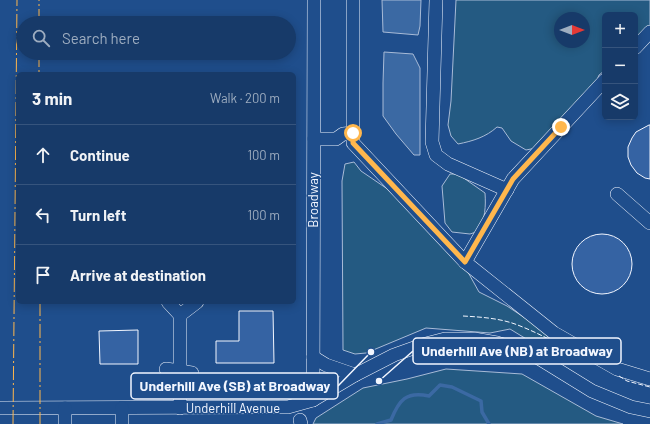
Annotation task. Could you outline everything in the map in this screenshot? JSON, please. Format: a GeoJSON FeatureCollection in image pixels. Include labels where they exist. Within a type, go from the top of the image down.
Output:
{"type":"FeatureCollection","features":[{"type":"Feature","properties":{"kind":"street","name":"Broadway"},"geometry":{"type":"LineString","coordinates":[[313,400],[314,0]]}},
{"type":"Feature","properties":{"kind":"street"},"geometry":{"type":"LineString","coordinates":[[353,0],[353,143],[465,262],[554,333],[617,370],[650,379]]}},
{"type":"Feature","properties":{"kind":"street"},"geometry":{"type":"LineString","coordinates":[[436,0],[432,142],[436,155],[448,164],[507,190]]}},
{"type":"Feature","properties":{"kind":"street"},"geometry":{"type":"LineString","coordinates":[[638,45],[650,32]]}},
{"type":"Feature","properties":{"kind":"street"},"geometry":{"type":"LineString","coordinates":[[465,262],[513,179],[602,83]]}},
{"type":"Feature","properties":{"kind":"street"},"geometry":{"type":"LineString","coordinates":[[314,139],[336,139],[343,134],[353,133]]}},
{"type":"Feature","properties":{"kind":"street"},"geometry":{"type":"LineString","coordinates":[[617,194],[650,223]]}},
{"type":"Feature","properties":{"kind":"street"},"geometry":{"type":"LineString","coordinates":[[170,304],[180,315],[186,372],[180,408]]}},
{"type":"Feature","properties":{"kind":"street"},"geometry":{"type":"LineString","coordinates":[[180,315],[194,304]]}},
{"type":"Feature","properties":{"kind":"street","name":"Underhill Avenue"},"geometry":{"type":"LineString","coordinates":[[0,408],[288,407],[313,400],[355,375],[394,355],[445,339],[474,339],[497,343],[532,354],[592,391],[631,407],[650,411]]}},
{"type":"Feature","properties":{"kind":"street"},"geometry":{"type":"LineString","coordinates":[[313,357],[326,365],[355,375]]}},
{"type":"Feature","properties":{"kind":"street"},"geometry":{"type":"LineString","coordinates":[[166,369],[186,372]]}},
{"type":"Feature","properties":{"kind":"street"},"geometry":{"type":"LineString","coordinates":[[65,408],[65,424]]}},
{"type":"Feature","properties":{"kind":"street"},"geometry":{"type":"LineString","coordinates":[[122,408],[122,424]]}},
{"type":"Feature","properties":{"kind":"shaded area"},"geometry":{"type":"Polygon","coordinates":[[[382,0],[421,0],[420,26],[418,35],[383,32],[382,0]]]}},
{"type":"Feature","properties":{"kind":"shaded area"},"geometry":{"type":"Polygon","coordinates":[[[456,0],[650,0],[650,28],[638,40],[638,12],[602,12],[602,72],[599,75],[586,107],[563,116],[536,148],[526,150],[511,141],[502,128],[497,127],[479,138],[458,144],[451,136],[448,125],[451,101],[456,0]]]}},
{"type":"Feature","properties":{"kind":"shaded area"},"geometry":{"type":"Polygon","coordinates":[[[384,52],[413,54],[420,68],[420,155],[414,155],[383,116],[384,52]]]}},
{"type":"Feature","properties":{"kind":"shaded area"},"geometry":{"type":"Polygon","coordinates":[[[354,162],[361,171],[386,188],[464,265],[479,292],[507,306],[549,334],[553,341],[541,345],[528,340],[510,329],[490,333],[426,328],[366,353],[355,354],[343,350],[342,181],[345,164],[354,162]]]}},
{"type":"Feature","properties":{"kind":"shaded area"},"geometry":{"type":"Polygon","coordinates":[[[450,174],[458,174],[485,193],[485,212],[479,231],[470,234],[452,232],[445,223],[442,186],[450,174]]]}},
{"type":"Feature","properties":{"kind":"shaded area"},"geometry":{"type":"Polygon","coordinates":[[[446,369],[522,374],[596,416],[623,424],[313,424],[316,418],[363,388],[446,369]]]}},
{"type":"Feature","properties":{"kind":"building"},"geometry":{"type":"Polygon","coordinates":[[[649,125],[650,179],[637,173],[631,165],[628,157],[628,147],[632,138],[636,132],[649,125]]]}},
{"type":"Feature","properties":{"kind":"building"},"geometry":{"type":"Polygon","coordinates":[[[602,234],[619,239],[627,247],[632,264],[627,281],[619,289],[602,294],[585,289],[577,281],[572,264],[577,247],[585,239],[602,234]]]}},
{"type":"Feature","properties":{"kind":"building"},"geometry":{"type":"Polygon","coordinates":[[[239,311],[273,311],[274,363],[216,363],[216,341],[239,341],[239,311]]]}},
{"type":"Feature","properties":{"kind":"building"},"geometry":{"type":"Polygon","coordinates":[[[138,330],[138,364],[100,364],[99,331],[138,330]]]}},
{"type":"Feature","properties":{"kind":"waterway"},"geometry":{"type":"LineString","coordinates":[[377,424],[391,420],[400,402],[404,399],[414,395],[429,396],[440,385],[452,387],[481,401],[482,412],[489,424]]}},
{"type":"Feature","properties":{"kind":"fence"},"geometry":{"type":"LineString","coordinates":[[463,316],[496,319],[515,324],[545,337],[593,363]]}},
{"type":"Feature","properties":{"kind":"fence"},"geometry":{"type":"LineString","coordinates":[[619,376],[627,381],[650,387]]}},
{"type":"Feature","properties":{"kind":"power"},"geometry":{"type":"LineString","coordinates":[[17,0],[17,16]]}},
{"type":"Feature","properties":{"kind":"power"},"geometry":{"type":"LineString","coordinates":[[39,0],[39,16]]}},
{"type":"Feature","properties":{"kind":"power"},"geometry":{"type":"LineString","coordinates":[[16,60],[16,72]]}},
{"type":"Feature","properties":{"kind":"power"},"geometry":{"type":"LineString","coordinates":[[39,60],[39,72]]}},
{"type":"Feature","properties":{"kind":"power"},"geometry":{"type":"LineString","coordinates":[[13,424],[16,106]]}},
{"type":"Feature","properties":{"kind":"power"},"geometry":{"type":"LineString","coordinates":[[40,304],[40,424]]}},
{"type":"Feature","properties":{"kind":"place","name":"Underhill Ave (SB) at Broadway"},"geometry":{"type":"Point","coordinates":[371,352]}},
{"type":"Feature","properties":{"kind":"place","name":"Underhill Ave (NB) at Broadway"},"geometry":{"type":"Point","coordinates":[379,381]}},
{"type":"Feature","properties":{"kind":"route"},"geometry":{"type":"LineString","coordinates":[[353,133],[353,143],[465,262],[513,179],[561,127]]}}]}
